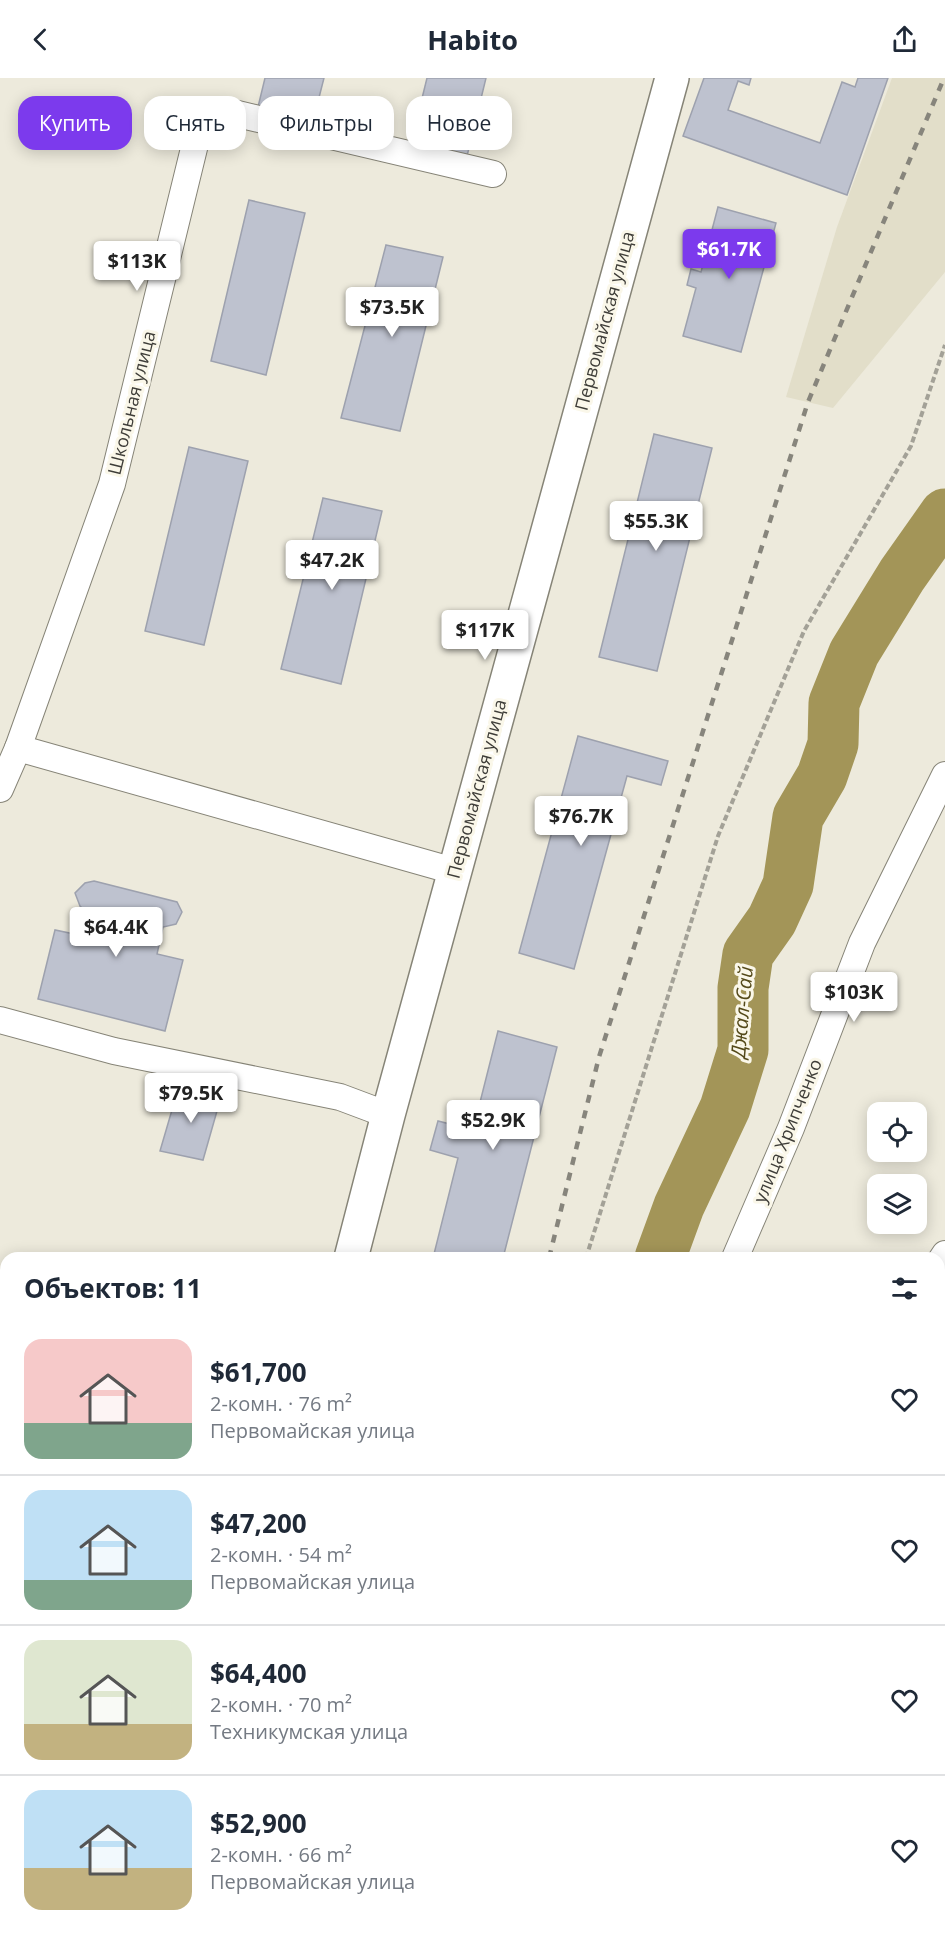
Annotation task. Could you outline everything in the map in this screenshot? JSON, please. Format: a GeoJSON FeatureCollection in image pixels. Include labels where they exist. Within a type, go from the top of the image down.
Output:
{"type":"FeatureCollection","features":[{"type":"Feature","properties":{"kind":"main road","name":"Первомайская улица"},"geometry":{"type":"LineString","coordinates":[[353,1252],[454,871],[672,78]]}},
{"type":"Feature","properties":{"kind":"street","name":"Школьная улица"},"geometry":{"type":"LineString","coordinates":[[0,789],[18,748],[112,484],[198,132],[211,116],[230,112],[493,174]]}},
{"type":"Feature","properties":{"kind":"street"},"geometry":{"type":"LineString","coordinates":[[18,748],[454,871]]}},
{"type":"Feature","properties":{"kind":"street","name":"улица Хрипченко"},"geometry":{"type":"LineString","coordinates":[[738,1252],[791,1128],[862,943],[945,775]]}},
{"type":"Feature","properties":{"kind":"street"},"geometry":{"type":"LineString","coordinates":[[0,1020],[114,1051],[340,1097],[388,1115]]}},
{"type":"Feature","properties":{"kind":"path"},"geometry":{"type":"LineString","coordinates":[[588,1252],[718,836],[804,631],[911,446],[945,345]]}},
{"type":"Feature","properties":{"kind":"shaded area"},"geometry":{"type":"Polygon","coordinates":[[[892,78],[945,78],[945,272],[833,408],[786,397],[837,227],[892,78]]]}},
{"type":"Feature","properties":{"kind":"building"},"geometry":{"type":"Polygon","coordinates":[[[265,78],[324,78],[319,96],[261,96],[265,78]]]}},
{"type":"Feature","properties":{"kind":"building"},"geometry":{"type":"Polygon","coordinates":[[[427,78],[486,78],[482,96],[423,96],[427,78]]]}},
{"type":"Feature","properties":{"kind":"building"},"geometry":{"type":"Polygon","coordinates":[[[704,78],[751,78],[749,85],[738,81],[728,110],[820,143],[842,82],[855,87],[858,78],[888,78],[847,195],[683,136],[704,78]]]}},
{"type":"Feature","properties":{"kind":"building"},"geometry":{"type":"Polygon","coordinates":[[[441,150],[468,150],[467,156],[441,150]]]}},
{"type":"Feature","properties":{"kind":"building"},"geometry":{"type":"Polygon","coordinates":[[[249,200],[305,213],[266,375],[211,361],[249,200]]]}},
{"type":"Feature","properties":{"kind":"building"},"geometry":{"type":"Polygon","coordinates":[[[718,207],[776,223],[741,352],[683,336],[696,288],[687,285],[691,269],[701,272],[718,207]]]}},
{"type":"Feature","properties":{"kind":"building"},"geometry":{"type":"Polygon","coordinates":[[[386,245],[443,257],[400,431],[341,418],[386,245]]]}},
{"type":"Feature","properties":{"kind":"building"},"geometry":{"type":"Polygon","coordinates":[[[654,434],[712,448],[657,671],[599,657],[654,434]]]}},
{"type":"Feature","properties":{"kind":"building"},"geometry":{"type":"Polygon","coordinates":[[[189,447],[248,461],[204,645],[145,631],[189,447]]]}},
{"type":"Feature","properties":{"kind":"building"},"geometry":{"type":"Polygon","coordinates":[[[323,498],[382,511],[341,684],[281,669],[323,498]]]}},
{"type":"Feature","properties":{"kind":"building"},"geometry":{"type":"Polygon","coordinates":[[[578,736],[668,761],[661,785],[627,776],[574,969],[519,953],[578,736]]]}},
{"type":"Feature","properties":{"kind":"building"},"geometry":{"type":"Polygon","coordinates":[[[94,881],[177,902],[182,912],[176,924],[163,927],[157,954],[183,960],[165,1031],[38,999],[55,930],[79,935],[85,911],[80,906],[75,893],[85,883],[94,881]]]}},
{"type":"Feature","properties":{"kind":"building"},"geometry":{"type":"Polygon","coordinates":[[[498,1031],[557,1047],[505,1252],[434,1252],[458,1158],[430,1150],[438,1121],[473,1130],[498,1031]]]}},
{"type":"Feature","properties":{"kind":"building"},"geometry":{"type":"Polygon","coordinates":[[[179,1086],[221,1097],[203,1160],[160,1151],[179,1086]]]}},
{"type":"Feature","properties":{"kind":"waterway","name":"Джал-Сай"},"geometry":{"type":"LineString","coordinates":[[662,1252],[679,1206],[725,1108],[743,1050],[743,988],[748,954],[772,920],[788,885],[798,817],[822,776],[833,744],[834,703],[854,653],[902,575],[945,514]]}},
{"type":"Feature","properties":{"kind":"railway"},"geometry":{"type":"LineString","coordinates":[[550,1252],[599,1057],[808,402],[944,78]]}}]}
